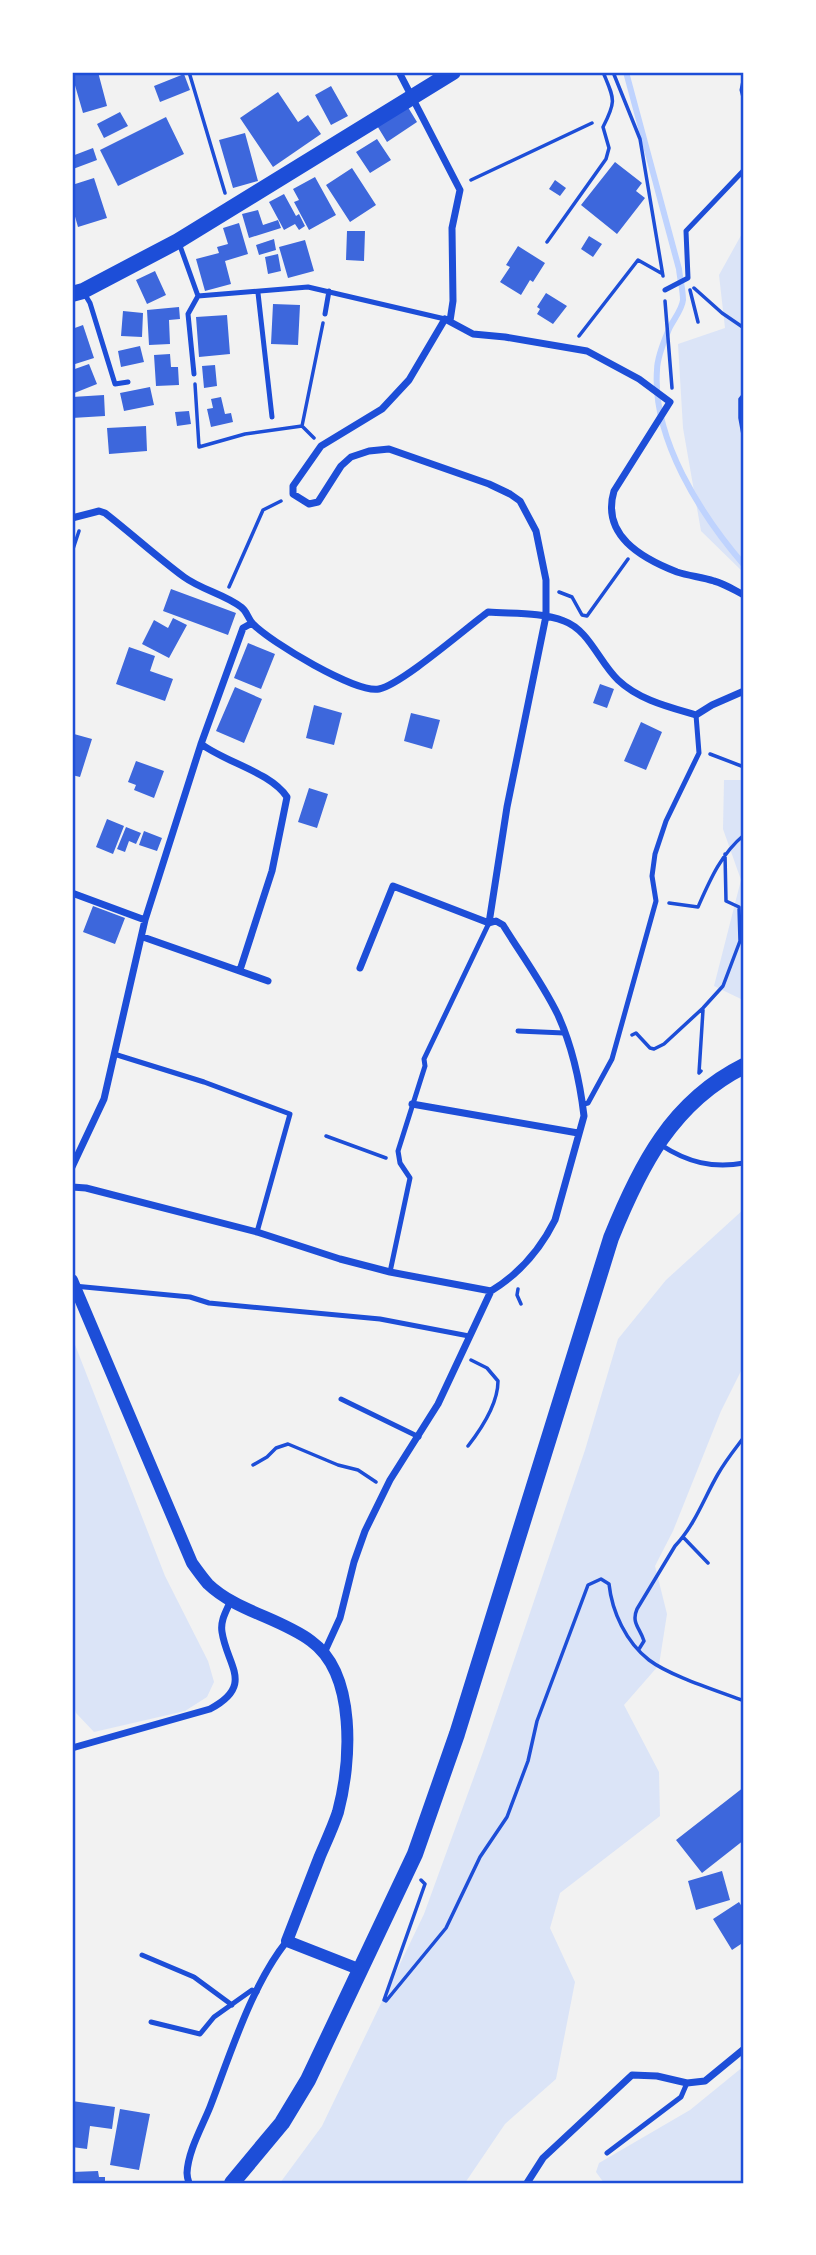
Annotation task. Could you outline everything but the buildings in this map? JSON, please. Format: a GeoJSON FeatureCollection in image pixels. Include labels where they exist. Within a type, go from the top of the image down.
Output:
{"type":"FeatureCollection","features":[{"type":"Feature","properties":{"kind":"main road"},"geometry":{"type":"LineString","coordinates":[[77,293],[178,241],[453,72]]}},
{"type":"Feature","properties":{"kind":"main road"},"geometry":{"type":"LineString","coordinates":[[232,2183],[282,2123],[308,2080],[415,1854],[457,1734],[611,1238],[638,1175],[682,1111],[705,1089],[744,1066]]}},
{"type":"Feature","properties":{"kind":"street"},"geometry":{"type":"LineString","coordinates":[[399,72],[460,190],[452,228],[453,301],[447,320],[396,396],[382,408],[321,446],[293,486],[293,494],[309,503],[318,502],[341,466],[351,457],[369,451],[389,449],[489,484],[520,501],[536,531],[546,580],[546,617],[507,807],[489,923]]}},
{"type":"Feature","properties":{"kind":"street"},"geometry":{"type":"LineString","coordinates":[[447,320],[473,334],[587,351],[639,379],[670,402],[614,491],[610,505],[615,527],[635,550],[679,573],[715,581],[744,595]]}},
{"type":"Feature","properties":{"kind":"street"},"geometry":{"type":"LineString","coordinates":[[72,518],[99,510],[105,513],[183,576],[243,608],[251,623],[269,637],[325,672],[365,688],[377,690],[397,680],[488,612],[565,621],[578,629],[619,681],[639,696],[696,715],[744,691]]}},
{"type":"Feature","properties":{"kind":"street"},"geometry":{"type":"LineString","coordinates":[[72,1167],[104,1099],[145,920],[201,744],[243,628],[251,623]]}},
{"type":"Feature","properties":{"kind":"street"},"geometry":{"type":"LineString","coordinates":[[201,744],[214,754],[278,785],[287,797],[272,871],[240,970]]}},
{"type":"Feature","properties":{"kind":"street"},"geometry":{"type":"LineString","coordinates":[[324,1653],[340,1618],[365,1531],[386,1488],[438,1404],[491,1291],[526,1263],[555,1220],[584,1116],[576,1067],[558,1015],[503,925],[496,921],[489,923],[393,886],[360,968]]}},
{"type":"Feature","properties":{"kind":"street"},"geometry":{"type":"LineString","coordinates":[[72,892],[145,920]]}},
{"type":"Feature","properties":{"kind":"street"},"geometry":{"type":"LineString","coordinates":[[143,937],[268,981]]}},
{"type":"Feature","properties":{"kind":"street"},"geometry":{"type":"LineString","coordinates":[[412,1104],[578,1133]]}},
{"type":"Feature","properties":{"kind":"street"},"geometry":{"type":"LineString","coordinates":[[72,1187],[86,1188],[257,1232],[390,1272],[491,1291]]}},
{"type":"Feature","properties":{"kind":"street"},"geometry":{"type":"LineString","coordinates":[[73,1283],[192,1563],[210,1585],[231,1600],[290,1627],[313,1642],[324,1653],[338,1678],[345,1707],[346,1752],[338,1812],[287,1941],[275,1955],[257,1992],[191,2153],[186,2174],[189,2183]]}},
{"type":"Feature","properties":{"kind":"street"},"geometry":{"type":"LineString","coordinates":[[72,1748],[210,1709],[222,1702],[232,1691],[236,1672],[222,1632],[222,1621],[231,1600]]}},
{"type":"Feature","properties":{"kind":"street"},"geometry":{"type":"LineString","coordinates":[[287,1941],[361,1970]]}},
{"type":"Feature","properties":{"kind":"street"},"geometry":{"type":"LineString","coordinates":[[527,2183],[544,2158],[632,2075],[657,2076],[687,2083],[705,2081],[744,2049]]}},
{"type":"Feature","properties":{"kind":"lane"},"geometry":{"type":"LineString","coordinates":[[744,80],[744,98]]}},
{"type":"Feature","properties":{"kind":"lane"},"geometry":{"type":"LineString","coordinates":[[665,290],[688,278],[687,230],[744,170]]}},
{"type":"Feature","properties":{"kind":"lane"},"geometry":{"type":"LineString","coordinates":[[178,241],[198,296],[188,314],[194,374]]}},
{"type":"Feature","properties":{"kind":"lane"},"geometry":{"type":"LineString","coordinates":[[198,296],[308,287],[447,320]]}},
{"type":"Feature","properties":{"kind":"lane"},"geometry":{"type":"LineString","coordinates":[[325,314],[329,291]]}},
{"type":"Feature","properties":{"kind":"lane"},"geometry":{"type":"LineString","coordinates":[[77,293],[90,303],[115,384],[128,382]]}},
{"type":"Feature","properties":{"kind":"lane"},"geometry":{"type":"LineString","coordinates":[[258,293],[272,417]]}},
{"type":"Feature","properties":{"kind":"lane"},"geometry":{"type":"LineString","coordinates":[[584,1104],[588,1102],[612,1059],[656,901],[652,876],[654,854],[666,821],[699,753],[696,715]]}},
{"type":"Feature","properties":{"kind":"lane"},"geometry":{"type":"LineString","coordinates":[[390,1272],[410,1178],[400,1163],[399,1142],[425,1066],[424,1059],[489,923]]}},
{"type":"Feature","properties":{"kind":"lane"},"geometry":{"type":"LineString","coordinates":[[518,1031],[564,1033]]}},
{"type":"Feature","properties":{"kind":"lane"},"geometry":{"type":"LineString","coordinates":[[114,1055],[204,1082],[290,1114],[257,1232]]}},
{"type":"Feature","properties":{"kind":"lane"},"geometry":{"type":"LineString","coordinates":[[659,1143],[699,1164],[721,1166],[744,1163]]}},
{"type":"Feature","properties":{"kind":"lane"},"geometry":{"type":"LineString","coordinates":[[73,1283],[190,1297],[209,1303],[380,1319],[469,1336]]}},
{"type":"Feature","properties":{"kind":"lane"},"geometry":{"type":"LineString","coordinates":[[341,1399],[419,1437]]}},
{"type":"Feature","properties":{"kind":"lane"},"geometry":{"type":"LineString","coordinates":[[142,1955],[194,1977],[232,2005]]}},
{"type":"Feature","properties":{"kind":"lane"},"geometry":{"type":"LineString","coordinates":[[151,2022],[200,2034],[214,2017],[252,1990],[257,1992]]}},
{"type":"Feature","properties":{"kind":"lane"},"geometry":{"type":"LineString","coordinates":[[607,2152],[681,2097],[687,2083]]}},
{"type":"Feature","properties":{"kind":"path"},"geometry":{"type":"LineString","coordinates":[[188,72],[212,144],[229,209]]}},
{"type":"Feature","properties":{"kind":"path"},"geometry":{"type":"LineString","coordinates":[[547,242],[606,159],[610,148],[603,127],[613,109],[613,96],[603,72]]}},
{"type":"Feature","properties":{"kind":"path"},"geometry":{"type":"LineString","coordinates":[[613,72],[639,139],[665,290],[671,365],[670,402]]}},
{"type":"Feature","properties":{"kind":"path"},"geometry":{"type":"LineString","coordinates":[[460,190],[468,181],[592,123]]}},
{"type":"Feature","properties":{"kind":"path"},"geometry":{"type":"LineString","coordinates":[[569,348],[638,260],[662,273]]}},
{"type":"Feature","properties":{"kind":"path"},"geometry":{"type":"LineString","coordinates":[[698,322],[689,284],[744,328]]}},
{"type":"Feature","properties":{"kind":"path"},"geometry":{"type":"LineString","coordinates":[[302,426],[325,314]]}},
{"type":"Feature","properties":{"kind":"path"},"geometry":{"type":"LineString","coordinates":[[194,374],[199,447],[245,434],[302,426]]}},
{"type":"Feature","properties":{"kind":"path"},"geometry":{"type":"LineString","coordinates":[[744,394],[740,399],[740,418],[744,440]]}},
{"type":"Feature","properties":{"kind":"path"},"geometry":{"type":"LineString","coordinates":[[302,426],[321,446]]}},
{"type":"Feature","properties":{"kind":"path"},"geometry":{"type":"LineString","coordinates":[[224,598],[262,510],[293,494]]}},
{"type":"Feature","properties":{"kind":"path"},"geometry":{"type":"LineString","coordinates":[[72,552],[85,515]]}},
{"type":"Feature","properties":{"kind":"path"},"geometry":{"type":"LineString","coordinates":[[546,592],[562,592],[572,597],[582,615],[587,616],[635,550]]}},
{"type":"Feature","properties":{"kind":"path"},"geometry":{"type":"LineString","coordinates":[[699,753],[705,752],[744,767]]}},
{"type":"Feature","properties":{"kind":"path"},"geometry":{"type":"LineString","coordinates":[[656,901],[698,907],[714,871],[725,854],[744,835]]}},
{"type":"Feature","properties":{"kind":"path"},"geometry":{"type":"LineString","coordinates":[[615,1045],[636,1033],[650,1048],[664,1044],[723,986],[740,941],[738,907],[726,901],[725,854]]}},
{"type":"Feature","properties":{"kind":"path"},"geometry":{"type":"LineString","coordinates":[[703,1008],[699,1073],[709,1068]]}},
{"type":"Feature","properties":{"kind":"path"},"geometry":{"type":"LineString","coordinates":[[326,1136],[400,1163]]}},
{"type":"Feature","properties":{"kind":"path"},"geometry":{"type":"LineString","coordinates":[[460,1355],[487,1368],[498,1381],[498,1392],[481,1430],[468,1446]]}},
{"type":"Feature","properties":{"kind":"path"},"geometry":{"type":"LineString","coordinates":[[639,1648],[643,1637],[635,1625],[635,1615],[675,1546],[684,1537],[703,1506],[718,1474],[744,1437]]}},
{"type":"Feature","properties":{"kind":"path"},"geometry":{"type":"LineString","coordinates":[[253,1465],[276,1448],[288,1444],[338,1465],[358,1470],[386,1488]]}},
{"type":"Feature","properties":{"kind":"path"},"geometry":{"type":"LineString","coordinates":[[684,1537],[708,1563]]}},
{"type":"Feature","properties":{"kind":"path"},"geometry":{"type":"LineString","coordinates":[[420,1880],[425,1884],[384,2000],[386,2001],[446,1928],[480,1857],[507,1817],[528,1761],[537,1721],[588,1585],[594,1580],[601,1579],[609,1584],[623,1631],[649,1660],[744,1701]]}},
{"type":"Feature","properties":{"kind":"shaded area"},"geometry":{"type":"Polygon","coordinates":[[[744,230],[744,573],[701,531],[683,428],[678,344],[725,328],[719,275],[744,230]]]}},
{"type":"Feature","properties":{"kind":"shaded area"},"geometry":{"type":"Polygon","coordinates":[[[724,780],[744,780],[744,990],[741,999],[714,986],[741,880],[723,829],[724,780]]]}},
{"type":"Feature","properties":{"kind":"shaded area"},"geometry":{"type":"Polygon","coordinates":[[[744,1209],[744,1365],[721,1411],[673,1531],[655,1566],[667,1614],[659,1665],[624,1705],[659,1772],[660,1816],[560,1893],[550,1928],[575,1982],[556,2079],[505,2124],[465,2183],[280,2183],[322,2126],[424,1914],[483,1752],[585,1450],[618,1339],[666,1280],[744,1209]]]}},
{"type":"Feature","properties":{"kind":"shaded area"},"geometry":{"type":"Polygon","coordinates":[[[72,1337],[165,1576],[208,1661],[214,1682],[207,1697],[185,1711],[94,1732],[76,1713],[72,1697],[72,1337]]]}},
{"type":"Feature","properties":{"kind":"shaded area"},"geometry":{"type":"Polygon","coordinates":[[[744,2066],[744,2183],[604,2183],[596,2172],[599,2163],[690,2110],[744,2066]]]}},
{"type":"Feature","properties":{"kind":"waterway"},"geometry":{"type":"LineString","coordinates":[[626,72],[683,292],[682,304],[669,329],[657,365],[662,423],[671,449],[696,500],[744,565]]}}]}
